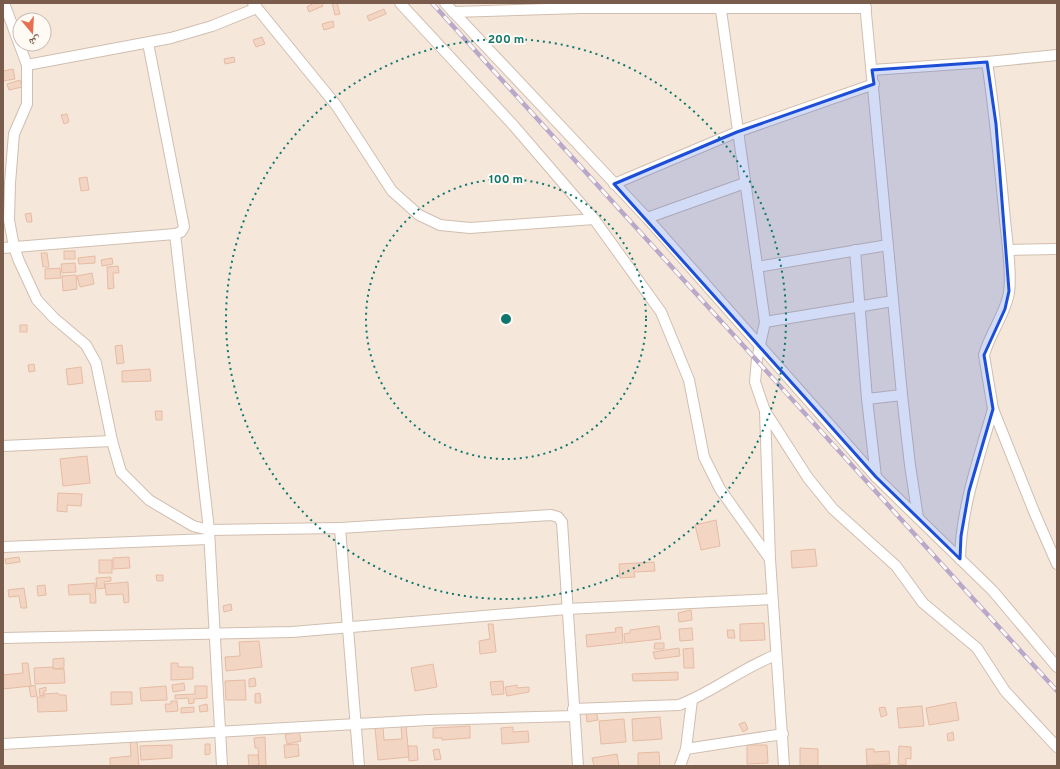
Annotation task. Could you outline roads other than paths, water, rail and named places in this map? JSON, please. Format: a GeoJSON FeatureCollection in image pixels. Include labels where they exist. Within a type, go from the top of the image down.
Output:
{"type":"FeatureCollection","features":[{"type":"Feature","properties":{"kind":"street"},"geometry":{"type":"LineString","coordinates":[[4,3],[26,65],[27,104],[14,134],[10,183],[9,220],[14,247],[37,300],[54,318],[86,345],[96,362],[112,441],[121,472],[149,500],[209,534]]}},
{"type":"Feature","properties":{"kind":"street"},"geometry":{"type":"LineString","coordinates":[[400,3],[514,126],[594,219],[661,312],[690,380],[704,457],[720,489],[770,559]]}},
{"type":"Feature","properties":{"kind":"street"},"geometry":{"type":"LineString","coordinates":[[445,3],[646,218],[876,477],[993,591],[1057,667]]}},
{"type":"Feature","properties":{"kind":"street"},"geometry":{"type":"LineString","coordinates":[[26,65],[99,50],[148,43],[212,26],[254,5],[336,106],[392,191],[418,215],[440,225],[470,228],[594,219]]}},
{"type":"Feature","properties":{"kind":"street"},"geometry":{"type":"LineString","coordinates":[[453,12],[720,5],[865,6],[874,84],[902,395],[918,518]]}},
{"type":"Feature","properties":{"kind":"street"},"geometry":{"type":"LineString","coordinates":[[720,5],[765,322],[755,382],[765,411],[808,478],[833,509],[896,566],[923,603],[977,648],[1005,691],[1057,746]]}},
{"type":"Feature","properties":{"kind":"street"},"geometry":{"type":"LineString","coordinates":[[3,248],[175,234],[181,232],[184,227],[148,43]]}},
{"type":"Feature","properties":{"kind":"street"},"geometry":{"type":"LineString","coordinates":[[872,70],[987,62],[1057,55]]}},
{"type":"Feature","properties":{"kind":"street"},"geometry":{"type":"LineString","coordinates":[[987,62],[996,124],[1008,250],[1009,292],[1005,309],[986,346],[984,355],[993,409],[1035,514],[1057,564]]}},
{"type":"Feature","properties":{"kind":"street"},"geometry":{"type":"LineString","coordinates":[[614,184],[737,132],[874,84]]}},
{"type":"Feature","properties":{"kind":"street"},"geometry":{"type":"LineString","coordinates":[[646,218],[745,183]]}},
{"type":"Feature","properties":{"kind":"street"},"geometry":{"type":"LineString","coordinates":[[175,234],[209,534],[222,766]]}},
{"type":"Feature","properties":{"kind":"street"},"geometry":{"type":"LineString","coordinates":[[757,267],[888,245]]}},
{"type":"Feature","properties":{"kind":"street"},"geometry":{"type":"LineString","coordinates":[[1008,250],[1057,249]]}},
{"type":"Feature","properties":{"kind":"street"},"geometry":{"type":"LineString","coordinates":[[855,250],[867,399],[876,477]]}},
{"type":"Feature","properties":{"kind":"street"},"geometry":{"type":"LineString","coordinates":[[765,322],[893,300]]}},
{"type":"Feature","properties":{"kind":"street"},"geometry":{"type":"LineString","coordinates":[[867,399],[902,395]]}},
{"type":"Feature","properties":{"kind":"street"},"geometry":{"type":"LineString","coordinates":[[960,559],[961,536],[969,492],[993,409]]}},
{"type":"Feature","properties":{"kind":"street"},"geometry":{"type":"LineString","coordinates":[[765,411],[772,599],[783,734],[784,766]]}},
{"type":"Feature","properties":{"kind":"street"},"geometry":{"type":"LineString","coordinates":[[3,446],[112,441]]}},
{"type":"Feature","properties":{"kind":"street"},"geometry":{"type":"LineString","coordinates":[[3,547],[551,515],[558,517],[562,522],[578,766]]}},
{"type":"Feature","properties":{"kind":"street"},"geometry":{"type":"LineString","coordinates":[[340,528],[359,766]]}},
{"type":"Feature","properties":{"kind":"street"},"geometry":{"type":"LineString","coordinates":[[3,638],[215,632],[292,632],[348,626],[567,609],[772,599]]}},
{"type":"Feature","properties":{"kind":"street"},"geometry":{"type":"LineString","coordinates":[[3,744],[220,733],[679,705],[692,700],[763,660],[776,655]]}},
{"type":"Feature","properties":{"kind":"street"},"geometry":{"type":"LineString","coordinates":[[680,766],[686,749],[692,700]]}},
{"type":"Feature","properties":{"kind":"street"},"geometry":{"type":"LineString","coordinates":[[686,749],[783,734]]}},
{"type":"Feature","properties":{"kind":"railway"},"geometry":{"type":"LineString","coordinates":[[432,3],[1057,691]]}}]}
